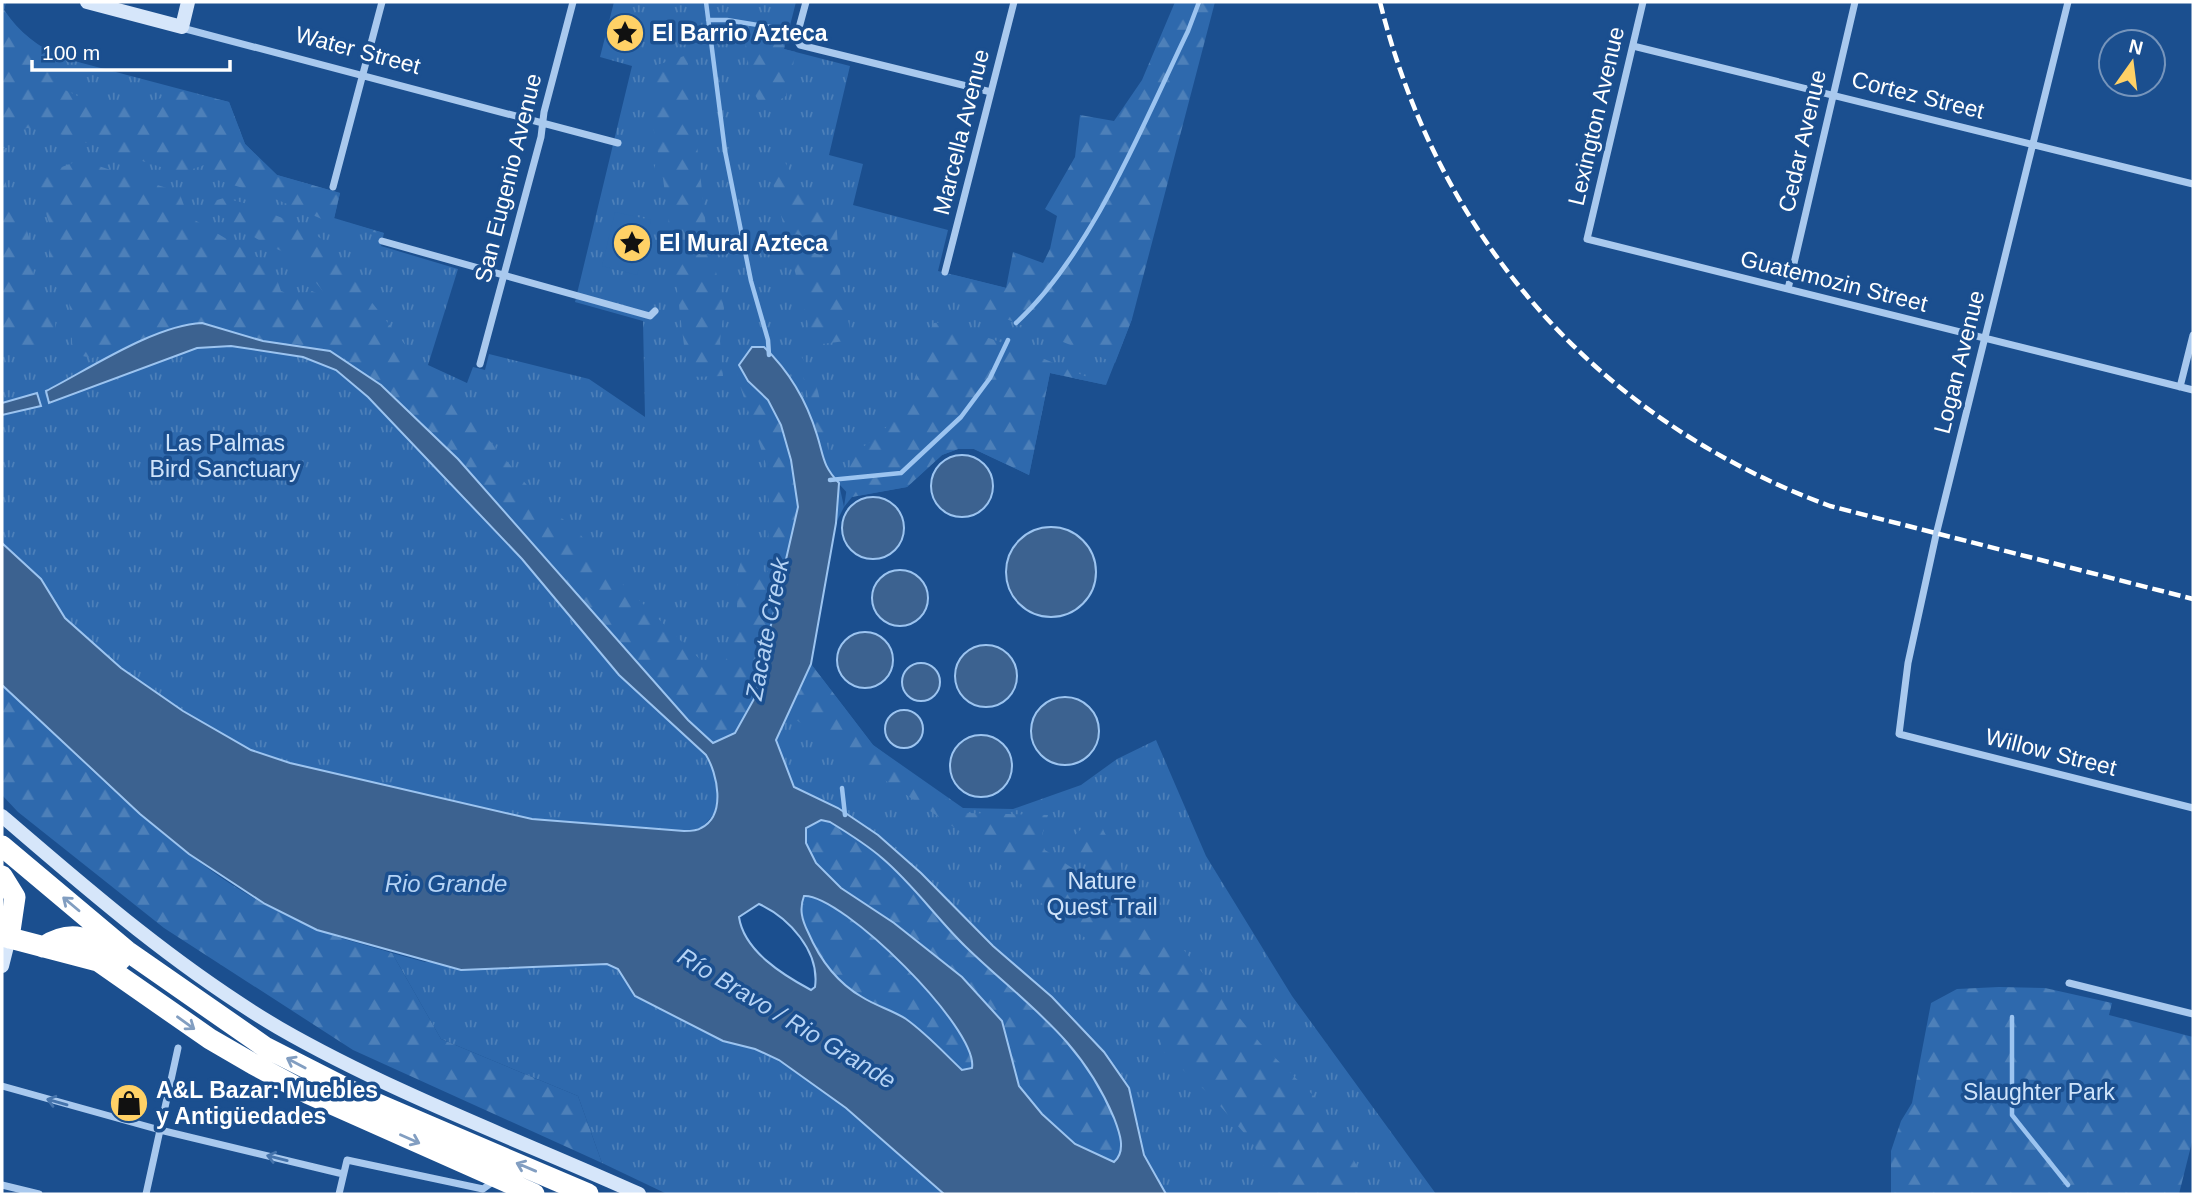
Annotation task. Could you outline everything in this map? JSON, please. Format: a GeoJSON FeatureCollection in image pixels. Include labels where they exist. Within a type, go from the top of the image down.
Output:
{"type":"FeatureCollection","features":[{"type":"Feature","properties":{"kind":"highway"},"geometry":{"type":"LineString","coordinates":[[10,850],[15,897],[5,937],[98,961],[210,1039],[309,1094],[534,1194]]}},
{"type":"Feature","properties":{"kind":"highway"},"geometry":{"type":"LineString","coordinates":[[10,850],[127,951],[265,1047],[333,1082],[589,1194]]}},
{"type":"Feature","properties":{"kind":"highway"},"geometry":{"type":"LineString","coordinates":[[2,876],[15,897]]}},
{"type":"Feature","properties":{"kind":"highway"},"geometry":{"type":"LineString","coordinates":[[43,947],[64,936],[89,939],[172,995],[198,1002]]}},
{"type":"Feature","properties":{"kind":"main road","name":"Water Street"},"geometry":{"type":"LineString","coordinates":[[87,2],[182,27]]}},
{"type":"Feature","properties":{"kind":"main road"},"geometry":{"type":"LineString","coordinates":[[182,27],[188,2]]}},
{"type":"Feature","properties":{"kind":"main road"},"geometry":{"type":"LineString","coordinates":[[2,816],[177,959],[280,1028],[387,1082],[639,1194]]}},
{"type":"Feature","properties":{"kind":"main road"},"geometry":{"type":"LineString","coordinates":[[2,966],[5,937]]}},
{"type":"Feature","properties":{"kind":"street"},"geometry":{"type":"LineString","coordinates":[[333,187],[382,2]]}},
{"type":"Feature","properties":{"kind":"street","name":"San Eugenio Avenue"},"geometry":{"type":"LineString","coordinates":[[480,365],[573,2]]}},
{"type":"Feature","properties":{"kind":"street"},"geometry":{"type":"LineString","coordinates":[[806,2],[797,42],[991,92]]}},
{"type":"Feature","properties":{"kind":"street","name":"Marcella Avenue"},"geometry":{"type":"LineString","coordinates":[[945,272],[1014,2]]}},
{"type":"Feature","properties":{"kind":"street","name":"Lexington Avenue"},"geometry":{"type":"LineString","coordinates":[[1587,239],[1643,2]]}},
{"type":"Feature","properties":{"kind":"street","name":"Cedar Avenue"},"geometry":{"type":"LineString","coordinates":[[1788,289],[1855,2]]}},
{"type":"Feature","properties":{"kind":"street","name":"Logan Avenue"},"geometry":{"type":"LineString","coordinates":[[1899,734],[1908,663],[1936,535],[2068,2]]}},
{"type":"Feature","properties":{"kind":"street","name":"Water Street"},"geometry":{"type":"LineString","coordinates":[[182,27],[618,143]]}},
{"type":"Feature","properties":{"kind":"street","name":"Cortez Street"},"geometry":{"type":"LineString","coordinates":[[1633,46],[1834,93],[2193,184]]}},
{"type":"Feature","properties":{"kind":"street","name":"Guatemozin Street"},"geometry":{"type":"LineString","coordinates":[[1587,239],[2193,390]]}},
{"type":"Feature","properties":{"kind":"street"},"geometry":{"type":"LineString","coordinates":[[382,241],[653,313]]}},
{"type":"Feature","properties":{"kind":"street"},"geometry":{"type":"LineString","coordinates":[[2180,387],[2193,335]]}},
{"type":"Feature","properties":{"kind":"street","name":"Willow Street"},"geometry":{"type":"LineString","coordinates":[[1899,734],[2193,808]]}},
{"type":"Feature","properties":{"kind":"street"},"geometry":{"type":"LineString","coordinates":[[2069,983],[2193,1014]]}},
{"type":"Feature","properties":{"kind":"street"},"geometry":{"type":"LineString","coordinates":[[146,1194],[178,1048]]}},
{"type":"Feature","properties":{"kind":"street"},"geometry":{"type":"LineString","coordinates":[[2,1086],[160,1130],[344,1174]]}},
{"type":"Feature","properties":{"kind":"street"},"geometry":{"type":"LineString","coordinates":[[339,1194],[347,1160],[483,1189],[498,1178]]}},
{"type":"Feature","properties":{"kind":"street"},"geometry":{"type":"LineString","coordinates":[[2,1185],[39,1194]]}},
{"type":"Feature","properties":{"kind":"green space","name":"Las Palmas Bird Sanctuary"},"geometry":{"type":"Polygon","coordinates":[[[2,2],[6,2],[4,10],[23,32],[45,49],[63,58],[229,102],[245,144],[277,175],[340,193],[334,219],[384,233],[381,246],[458,269],[428,365],[467,383],[473,367],[485,370],[489,354],[589,379],[645,417],[643,321],[575,302],[632,66],[600,57],[614,2],[796,2],[784,49],[850,66],[829,155],[863,164],[853,205],[948,230],[938,271],[1132,319],[1106,385],[1050,373],[1029,475],[974,449],[958,449],[942,455],[907,487],[851,497],[839,484],[844,507],[836,523],[811,664],[873,745],[963,808],[1013,809],[1081,785],[1117,759],[1156,740],[1206,856],[1292,996],[1436,1194],[1166,1194],[1149,1166],[1140,1142],[1139,1126],[1104,1052],[1052,997],[993,946],[921,873],[878,835],[838,808],[794,787],[776,741],[702,828],[684,831],[532,819],[290,763],[251,750],[183,711],[121,668],[65,618],[41,578],[2,543],[2,2]]]}},
{"type":"Feature","properties":{"kind":"green space"},"geometry":{"type":"Polygon","coordinates":[[[2,2],[6,2],[4,10],[16,27],[41,48],[63,89],[86,100],[116,106],[139,105],[184,91],[229,102],[245,144],[277,175],[340,193],[334,218],[384,233],[347,230],[271,197],[211,178],[205,174],[208,169],[204,165],[190,170],[170,170],[53,132],[27,128],[2,138],[2,2]]]}},
{"type":"Feature","properties":{"kind":"green space"},"geometry":{"type":"Polygon","coordinates":[[[1175,2],[1215,2],[1132,319],[1115,363],[962,301],[954,292],[954,275],[1006,288],[1013,252],[1043,263],[1050,249],[1057,216],[1045,209],[1075,157],[1080,115],[1114,121],[1142,80],[1175,2]]]}},
{"type":"Feature","properties":{"kind":"green space"},"geometry":{"type":"Polygon","coordinates":[[[757,27],[788,32],[784,49],[796,52],[786,96],[763,110],[753,91],[744,37],[757,27]]]}},
{"type":"Feature","properties":{"kind":"green space"},"geometry":{"type":"Polygon","coordinates":[[[687,55],[706,227],[724,308],[720,341],[723,376],[688,377],[663,178],[654,170],[658,153],[651,115],[652,93],[648,68],[687,55]]]}},
{"type":"Feature","properties":{"kind":"green space"},"geometry":{"type":"Polygon","coordinates":[[[2,148],[7,148],[3,171],[7,188],[23,219],[34,252],[33,289],[53,302],[54,338],[50,350],[39,353],[2,350],[2,148]]]}},
{"type":"Feature","properties":{"kind":"green space"},"geometry":{"type":"Polygon","coordinates":[[[781,153],[797,181],[836,220],[842,296],[853,340],[822,344],[812,340],[771,175],[781,153]]]}},
{"type":"Feature","properties":{"kind":"green space"},"geometry":{"type":"Polygon","coordinates":[[[80,160],[179,192],[188,216],[272,266],[281,291],[294,296],[312,291],[330,300],[296,258],[262,242],[212,211],[210,202],[224,198],[248,204],[292,222],[322,239],[410,351],[456,392],[468,415],[542,503],[577,530],[604,566],[714,673],[723,664],[733,640],[738,570],[741,562],[750,557],[759,562],[768,578],[769,473],[737,377],[739,365],[748,381],[768,400],[781,425],[791,460],[798,507],[754,699],[735,733],[713,743],[688,720],[458,459],[381,385],[341,356],[309,346],[263,341],[202,323],[163,331],[92,358],[73,354],[69,300],[52,283],[49,273],[49,223],[39,190],[49,172],[80,160]]]}},
{"type":"Feature","properties":{"kind":"green space"},"geometry":{"type":"Polygon","coordinates":[[[615,212],[651,220],[637,275],[602,266],[615,212]]]}},
{"type":"Feature","properties":{"kind":"green space"},"geometry":{"type":"Polygon","coordinates":[[[943,322],[1023,350],[1106,385],[1050,373],[1029,475],[974,449],[958,449],[942,455],[907,487],[852,497],[844,507],[852,453],[869,443],[895,417],[913,385],[930,330],[934,323],[943,322]]]}},
{"type":"Feature","properties":{"kind":"green space"},"geometry":{"type":"Polygon","coordinates":[[[797,351],[807,365],[818,392],[832,461],[825,467],[797,351]]]}},
{"type":"Feature","properties":{"kind":"green space","name":"Nature Quest Trail"},"geometry":{"type":"Polygon","coordinates":[[[811,664],[873,745],[964,813],[1048,815],[1041,838],[1045,850],[1169,932],[1260,1043],[1319,1101],[1367,1183],[1379,1194],[1276,1194],[1253,1143],[1213,1098],[1163,1051],[1147,979],[1063,923],[977,843],[789,715],[811,664]]]}},
{"type":"Feature","properties":{"kind":"green space"},"geometry":{"type":"Polygon","coordinates":[[[2,685],[148,822],[228,882],[271,908],[316,929],[392,953],[441,1039],[578,1096],[602,1163],[353,1050],[164,928],[18,812],[2,795],[2,685]]]}},
{"type":"Feature","properties":{"kind":"green space"},"geometry":{"type":"Polygon","coordinates":[[[821,820],[830,822],[857,839],[893,868],[966,947],[1068,1044],[1085,1065],[1116,1123],[1121,1147],[1114,1162],[1075,1144],[1042,1114],[1019,1086],[1002,1021],[962,977],[894,923],[841,888],[815,863],[806,843],[806,828],[821,820]]]}},
{"type":"Feature","properties":{"kind":"green space"},"geometry":{"type":"Polygon","coordinates":[[[1090,821],[1101,821],[1119,855],[1122,886],[1119,888],[1102,880],[1086,864],[1067,855],[1065,844],[1090,821]]]}},
{"type":"Feature","properties":{"kind":"green space"},"geometry":{"type":"Polygon","coordinates":[[[804,896],[823,901],[848,917],[905,967],[954,1024],[968,1049],[972,1068],[962,1070],[906,1019],[862,997],[836,977],[817,952],[806,927],[801,910],[804,896]]]}},
{"type":"Feature","properties":{"kind":"green space"},"geometry":{"type":"Polygon","coordinates":[[[392,953],[425,962],[607,964],[618,969],[635,996],[723,1041],[755,1049],[779,1060],[846,1108],[944,1194],[667,1194],[602,1163],[578,1096],[441,1039],[392,953]]]}},
{"type":"Feature","properties":{"kind":"green space","name":"Slaughter Park"},"geometry":{"type":"Polygon","coordinates":[[[2045,988],[2112,1003],[2109,1015],[2193,1037],[2193,1138],[2179,1194],[1891,1194],[1891,1151],[1901,1121],[1912,1103],[1931,1003],[1957,989],[2045,988]]]}},
{"type":"Feature","properties":{"kind":"water","name":"Rio Grande"},"geometry":{"type":"Polygon","coordinates":[[[202,323],[263,341],[330,351],[381,385],[458,459],[688,720],[713,743],[735,733],[754,699],[798,507],[791,460],[781,425],[768,400],[748,381],[739,365],[752,347],[764,347],[781,366],[802,399],[813,423],[826,466],[839,483],[836,523],[811,664],[776,740],[794,787],[838,808],[878,835],[921,873],[993,946],[1052,997],[1104,1052],[1129,1088],[1144,1155],[1166,1194],[944,1194],[846,1108],[779,1060],[755,1049],[723,1041],[635,996],[618,969],[607,964],[461,970],[317,930],[265,904],[189,854],[140,814],[2,685],[2,543],[41,579],[65,618],[121,668],[183,711],[251,750],[290,763],[532,819],[691,831],[709,822],[717,804],[714,772],[706,755],[619,675],[522,559],[368,397],[336,370],[303,357],[231,346],[197,348],[49,403],[46,391],[143,340],[184,326],[202,323]],[[821,820],[806,828],[806,843],[816,863],[841,888],[894,923],[962,977],[1002,1021],[1019,1086],[1042,1114],[1075,1144],[1114,1162],[1121,1147],[1114,1118],[1085,1065],[1050,1024],[966,947],[904,879],[876,853],[830,822],[821,820]],[[804,896],[802,905],[806,928],[818,952],[837,977],[862,997],[906,1019],[962,1070],[972,1068],[968,1049],[954,1024],[932,996],[876,939],[822,901],[804,896]],[[759,904],[739,917],[748,941],[766,961],[811,990],[815,987],[813,961],[800,937],[781,918],[759,904]]]}},
{"type":"Feature","properties":{"kind":"water"},"geometry":{"type":"Polygon","coordinates":[[[37,393],[41,406],[2,415],[2,403],[37,393]]]}},
{"type":"Feature","properties":{"kind":"water"},"geometry":{"type":"Polygon","coordinates":[[[962,455],[984,464],[993,486],[984,508],[962,517],[940,508],[931,486],[940,464],[962,455]]]}},
{"type":"Feature","properties":{"kind":"water"},"geometry":{"type":"Polygon","coordinates":[[[873,497],[895,506],[904,528],[895,550],[873,559],[851,550],[842,528],[851,506],[873,497]]]}},
{"type":"Feature","properties":{"kind":"water"},"geometry":{"type":"Polygon","coordinates":[[[1051,527],[1068,530],[1083,540],[1093,555],[1096,572],[1093,589],[1083,604],[1068,614],[1051,617],[1034,614],[1019,604],[1009,589],[1006,572],[1009,555],[1019,540],[1034,530],[1051,527]]]}},
{"type":"Feature","properties":{"kind":"water"},"geometry":{"type":"Polygon","coordinates":[[[894,570],[906,570],[916,574],[924,582],[928,598],[924,614],[916,622],[906,626],[894,626],[884,622],[876,614],[872,604],[872,592],[876,582],[884,574],[894,570]]]}},
{"type":"Feature","properties":{"kind":"water"},"geometry":{"type":"Polygon","coordinates":[[[859,632],[871,632],[881,636],[889,644],[893,660],[889,676],[881,684],[871,688],[859,688],[849,684],[841,676],[837,666],[837,654],[841,644],[849,636],[859,632]]]}},
{"type":"Feature","properties":{"kind":"water"},"geometry":{"type":"Polygon","coordinates":[[[986,645],[1008,654],[1017,676],[1008,698],[986,707],[964,698],[955,676],[964,654],[986,645]]]}},
{"type":"Feature","properties":{"kind":"water"},"geometry":{"type":"Polygon","coordinates":[[[921,663],[935,668],[940,682],[935,696],[921,701],[907,696],[902,682],[907,668],[921,663]]]}},
{"type":"Feature","properties":{"kind":"water"},"geometry":{"type":"Polygon","coordinates":[[[1058,697],[1072,697],[1084,702],[1094,712],[1099,731],[1094,750],[1084,760],[1072,765],[1058,765],[1046,760],[1036,750],[1031,738],[1031,724],[1036,712],[1046,702],[1058,697]]]}},
{"type":"Feature","properties":{"kind":"water"},"geometry":{"type":"Polygon","coordinates":[[[904,710],[918,715],[923,729],[918,743],[904,748],[890,743],[885,729],[890,715],[904,710]]]}},
{"type":"Feature","properties":{"kind":"water"},"geometry":{"type":"Polygon","coordinates":[[[981,735],[1003,744],[1012,766],[1003,788],[981,797],[959,788],[950,766],[959,744],[981,735]]]}},
{"type":"Feature","properties":{"kind":"waterway","name":"Zacate Creek"},"geometry":{"type":"LineString","coordinates":[[706,2],[725,151],[751,281],[768,340],[769,355]]}},
{"type":"Feature","properties":{"kind":"waterway"},"geometry":{"type":"LineString","coordinates":[[1016,323],[1069,261],[1114,186],[1188,31],[1199,2]]}},
{"type":"Feature","properties":{"kind":"waterway"},"geometry":{"type":"LineString","coordinates":[[708,20],[727,20],[789,30]]}},
{"type":"Feature","properties":{"kind":"waterway"},"geometry":{"type":"LineString","coordinates":[[830,480],[901,473],[961,417],[990,378],[1008,340]]}},
{"type":"Feature","properties":{"kind":"waterway"},"geometry":{"type":"LineString","coordinates":[[842,788],[845,815]]}},
{"type":"Feature","properties":{"kind":"waterway"},"geometry":{"type":"LineString","coordinates":[[2012,1017],[2012,1115],[2068,1185]]}},
{"type":"Feature","properties":{"kind":"railway"},"geometry":{"type":"LineString","coordinates":[[1380,2],[1407,89],[1443,169],[1487,244],[1540,311],[1602,372],[1671,425],[1747,470],[1830,506],[2193,599]]}},
{"type":"Feature","properties":{"kind":"place","name":"El Barrio Azteca"},"geometry":{"type":"Point","coordinates":[625,33]}},
{"type":"Feature","properties":{"kind":"place","name":"El Mural Azteca"},"geometry":{"type":"Point","coordinates":[632,243]}},
{"type":"Feature","properties":{"kind":"place","name":"A&L Bazar: Muebles y Antigüedades"},"geometry":{"type":"Point","coordinates":[129,1103]}},
{"type":"Feature","properties":{"kind":"water label","name":"Río Bravo / Rio Grande"},"geometry":{"type":"Point","coordinates":[787,1018]}}]}
